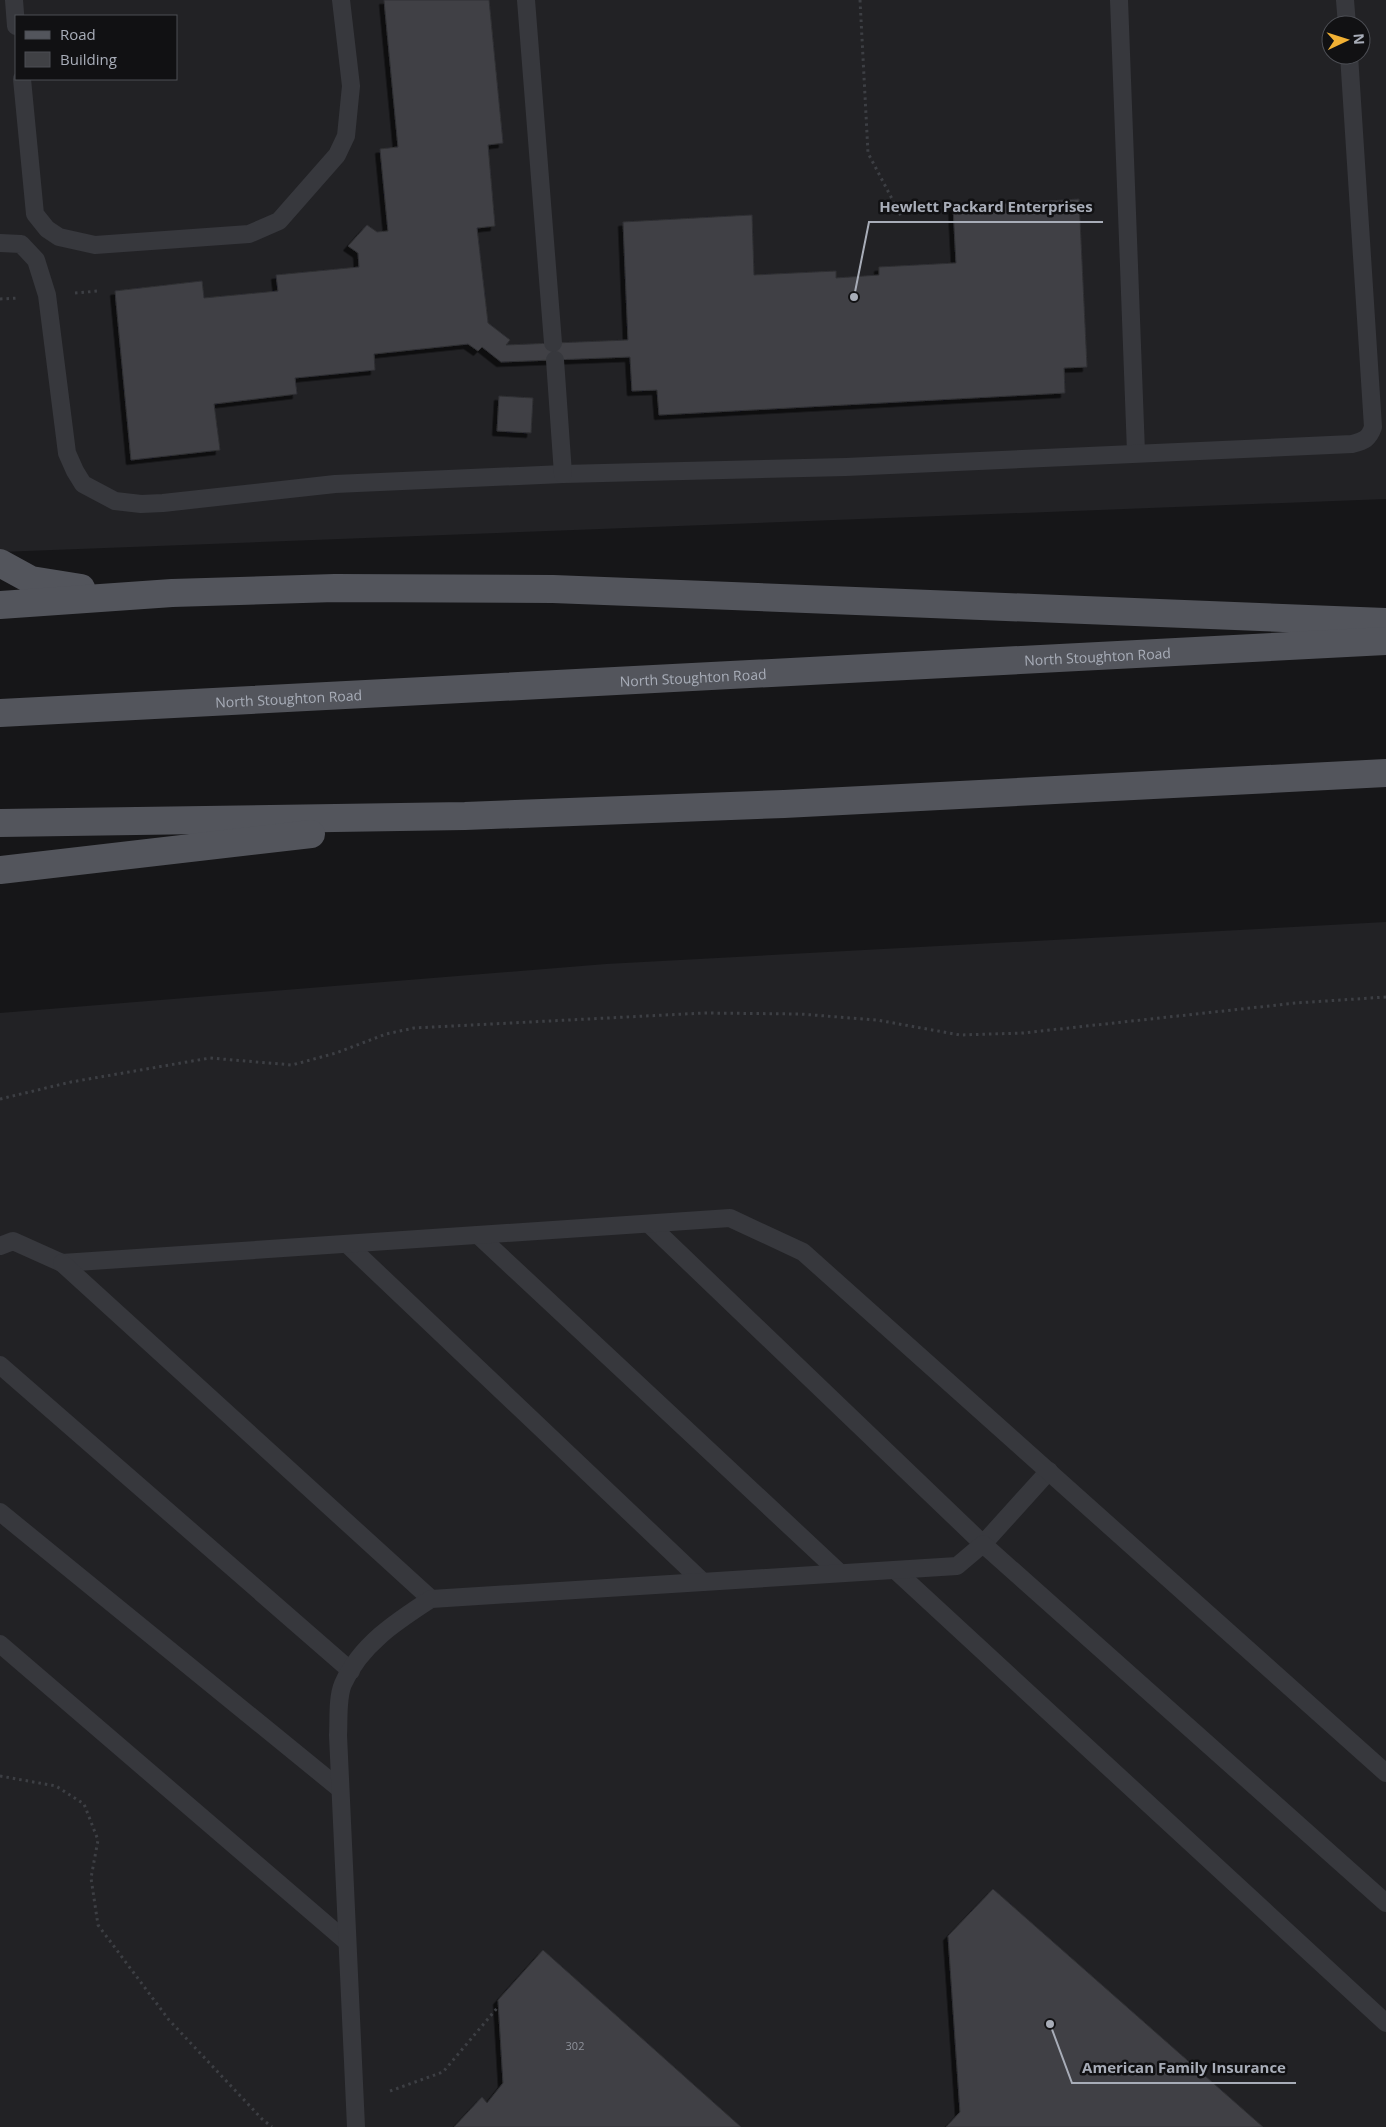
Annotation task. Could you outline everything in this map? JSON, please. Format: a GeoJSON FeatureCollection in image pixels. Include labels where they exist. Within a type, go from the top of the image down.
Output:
{"type":"FeatureCollection","features":[{"type":"Feature","properties":{"kind":"main road"},"geometry":{"type":"LineString","coordinates":[[0,563],[31,580],[74,588],[172,592]]}},
{"type":"Feature","properties":{"kind":"main road"},"geometry":{"type":"LineString","coordinates":[[0,605],[172,592],[335,588],[552,589],[1386,622]]}},
{"type":"Feature","properties":{"kind":"main road","name":"North Stoughton Road"},"geometry":{"type":"LineString","coordinates":[[0,713],[1386,641]]}},
{"type":"Feature","properties":{"kind":"main road"},"geometry":{"type":"LineString","coordinates":[[0,823],[465,816],[784,804],[1386,774]]}},
{"type":"Feature","properties":{"kind":"main road"},"geometry":{"type":"LineString","coordinates":[[0,870],[465,816]]}},
{"type":"Feature","properties":{"kind":"lane"},"geometry":{"type":"LineString","coordinates":[[14,0],[15,15]]}},
{"type":"Feature","properties":{"kind":"lane"},"geometry":{"type":"LineString","coordinates":[[22,80],[35,214],[47,229],[66,240],[95,245],[249,234],[279,221],[337,155],[346,136],[351,86],[341,0]]}},
{"type":"Feature","properties":{"kind":"lane"},"geometry":{"type":"LineString","coordinates":[[526,0],[563,474]]}},
{"type":"Feature","properties":{"kind":"lane"},"geometry":{"type":"LineString","coordinates":[[1119,0],[1136,452]]}},
{"type":"Feature","properties":{"kind":"lane"},"geometry":{"type":"LineString","coordinates":[[1346,0],[1347,15]]}},
{"type":"Feature","properties":{"kind":"lane"},"geometry":{"type":"LineString","coordinates":[[0,243],[21,244],[29,250],[36,260],[47,295],[67,453],[83,484],[115,501],[163,504],[320,485],[563,474],[846,467],[1136,452],[1352,444],[1363,441],[1370,436],[1373,427],[1350,65]]}},
{"type":"Feature","properties":{"kind":"lane"},"geometry":{"type":"LineString","coordinates":[[29,250],[47,229]]}},
{"type":"Feature","properties":{"kind":"lane"},"geometry":{"type":"LineString","coordinates":[[62,1263],[730,1218],[803,1252],[1386,1773]]}},
{"type":"Feature","properties":{"kind":"lane"},"geometry":{"type":"LineString","coordinates":[[648,1224],[983,1544],[1386,1903]]}},
{"type":"Feature","properties":{"kind":"lane"},"geometry":{"type":"LineString","coordinates":[[478,1235],[840,1574]]}},
{"type":"Feature","properties":{"kind":"lane"},"geometry":{"type":"LineString","coordinates":[[0,1246],[13,1241],[62,1263],[431,1599]]}},
{"type":"Feature","properties":{"kind":"lane"},"geometry":{"type":"LineString","coordinates":[[347,1244],[703,1582]]}},
{"type":"Feature","properties":{"kind":"lane"},"geometry":{"type":"LineString","coordinates":[[0,1365],[351,1671]]}},
{"type":"Feature","properties":{"kind":"lane"},"geometry":{"type":"LineString","coordinates":[[356,2127],[338,1735],[342,1686],[361,1656],[390,1625],[431,1599],[957,1566],[983,1544],[1048,1471]]}},
{"type":"Feature","properties":{"kind":"lane"},"geometry":{"type":"LineString","coordinates":[[0,1512],[340,1789]]}},
{"type":"Feature","properties":{"kind":"lane"},"geometry":{"type":"LineString","coordinates":[[895,1570],[1386,2023]]}},
{"type":"Feature","properties":{"kind":"lane"},"geometry":{"type":"LineString","coordinates":[[0,1644],[347,1942]]}},
{"type":"Feature","properties":{"kind":"path"},"geometry":{"type":"LineString","coordinates":[[860,0],[868,153],[901,216]]}},
{"type":"Feature","properties":{"kind":"path"},"geometry":{"type":"LineString","coordinates":[[0,1099],[71,1082],[210,1058],[292,1065],[336,1053],[386,1034],[414,1028],[704,1013],[800,1014],[877,1020],[960,1035],[1023,1033],[1296,1003],[1386,997]]}},
{"type":"Feature","properties":{"kind":"path"},"geometry":{"type":"LineString","coordinates":[[0,1776],[56,1786],[84,1804],[98,1840],[92,1878],[98,1925],[169,2020],[262,2119],[272,2127]]}},
{"type":"Feature","properties":{"kind":"path"},"geometry":{"type":"LineString","coordinates":[[390,2092],[443,2072],[498,2007]]}},
{"type":"Feature","properties":{"kind":"shaded area"},"geometry":{"type":"Polygon","coordinates":[[[0,0],[1386,0],[1386,499],[0,552],[0,0]]]}},
{"type":"Feature","properties":{"kind":"shaded area"},"geometry":{"type":"Polygon","coordinates":[[[1386,922],[1386,2127],[0,2127],[0,1013],[606,964],[1386,922]]]}},
{"type":"Feature","properties":{"kind":"building"},"geometry":{"type":"Polygon","coordinates":[[[384,0],[489,0],[503,143],[488,145],[495,226],[477,228],[488,323],[510,340],[506,345],[628,340],[623,222],[752,215],[754,275],[836,271],[836,278],[879,275],[879,267],[956,263],[953,207],[1079,199],[1087,367],[1064,368],[1065,393],[659,415],[657,390],[632,391],[630,357],[501,362],[482,347],[478,351],[468,344],[374,354],[375,370],[295,378],[297,394],[214,404],[220,450],[131,460],[115,291],[202,281],[204,298],[278,291],[276,275],[359,267],[358,253],[348,246],[367,225],[377,232],[388,231],[380,149],[398,147],[384,0]]]}},
{"type":"Feature","properties":{"kind":"building"},"geometry":{"type":"Polygon","coordinates":[[[499,396],[533,398],[531,433],[497,431],[499,396]]]}},
{"type":"Feature","properties":{"kind":"building"},"geometry":{"type":"Polygon","coordinates":[[[993,1889],[1263,2127],[946,2127],[960,2112],[948,1936],[993,1889]]]}},
{"type":"Feature","properties":{"kind":"building"},"geometry":{"type":"Polygon","coordinates":[[[543,1950],[741,2127],[454,2127],[482,2097],[487,2103],[503,2083],[498,2000],[543,1950]]]}},
{"type":"Feature","properties":{"kind":"place","name":"Hewlett Packard Enterprises"},"geometry":{"type":"Point","coordinates":[854,297]}},
{"type":"Feature","properties":{"kind":"place","name":"American Family Insurance"},"geometry":{"type":"Point","coordinates":[1050,2024]}}]}
